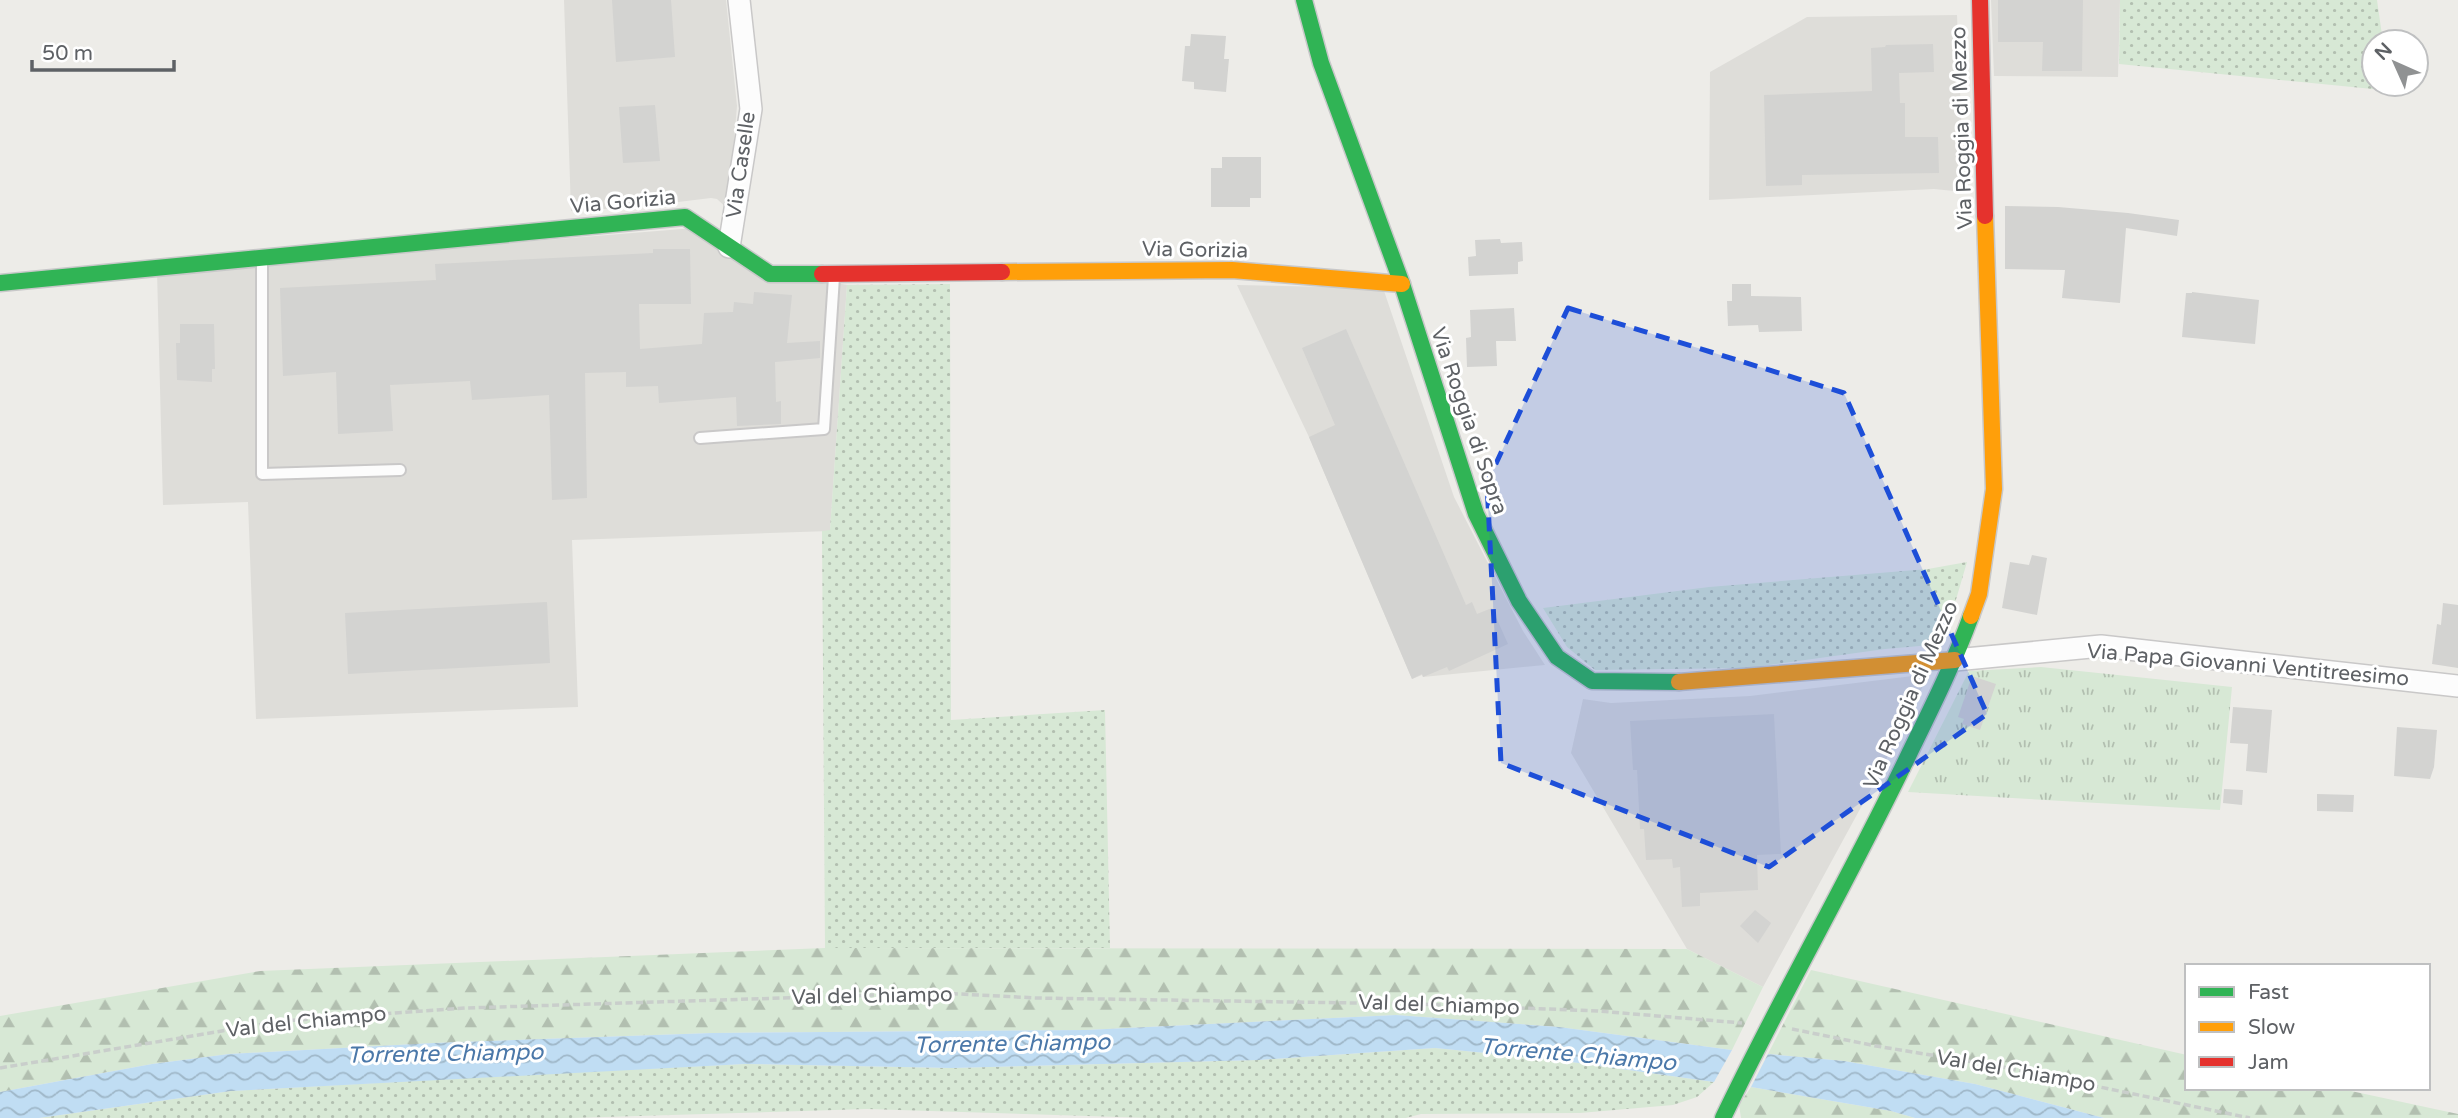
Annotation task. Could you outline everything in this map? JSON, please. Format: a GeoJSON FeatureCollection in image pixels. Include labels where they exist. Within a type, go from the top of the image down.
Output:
{"type":"FeatureCollection","features":[{"type":"Feature","properties":{"kind":"street","name":"Via Caselle"},"geometry":{"type":"LineString","coordinates":[[729,247],[751,109],[739,0]]}},
{"type":"Feature","properties":{"kind":"street","name":"Via Roggia di Sopra"},"geometry":{"type":"LineString","coordinates":[[1304,0],[1321,64],[1402,284],[1476,514],[1519,601],[1557,657],[1592,681],[1662,683],[1955,660]]}},
{"type":"Feature","properties":{"kind":"street","name":"Via Roggia di Mezzo"},"geometry":{"type":"LineString","coordinates":[[1723,1118],[1759,1042],[1886,803],[1955,660],[1979,594],[1994,489],[1980,0]]}},
{"type":"Feature","properties":{"kind":"street","name":"Via Gorizia"},"geometry":{"type":"LineString","coordinates":[[0,283],[685,217],[770,274],[1232,270],[1402,284]]}},
{"type":"Feature","properties":{"kind":"street","name":"Via Papa Giovanni Ventitreesimo"},"geometry":{"type":"LineString","coordinates":[[1955,660],[2101,646],[2458,686]]}},
{"type":"Feature","properties":{"kind":"lane"},"geometry":{"type":"LineString","coordinates":[[262,258],[262,474],[400,470]]}},
{"type":"Feature","properties":{"kind":"lane"},"geometry":{"type":"LineString","coordinates":[[700,438],[824,429],[834,274]]}},
{"type":"Feature","properties":{"kind":"path","name":"Val del Chiampo"},"geometry":{"type":"LineString","coordinates":[[0,1068],[282,1021],[466,1007],[940,993],[1037,998],[1418,1004],[1598,1011],[1748,1023]]}},
{"type":"Feature","properties":{"kind":"path","name":"Val del Chiampo"},"geometry":{"type":"LineString","coordinates":[[1790,1029],[2011,1069],[2250,1118]]}},
{"type":"Feature","properties":{"kind":"highlighted area"},"geometry":{"type":"Polygon","coordinates":[[[1568,308],[1844,393],[1987,714],[1769,867],[1501,763],[1487,483],[1568,308]]]}},
{"type":"Feature","properties":{"kind":"shaded area"},"geometry":{"type":"Polygon","coordinates":[[[564,0],[726,0],[737,106],[728,209],[717,199],[711,198],[637,207],[571,211],[564,0]]]}},
{"type":"Feature","properties":{"kind":"shaded area"},"geometry":{"type":"Polygon","coordinates":[[[1991,0],[2120,0],[2118,77],[1994,76],[1991,0]]]}},
{"type":"Feature","properties":{"kind":"shaded area"},"geometry":{"type":"Polygon","coordinates":[[[1957,15],[1964,192],[1934,189],[1709,200],[1710,72],[1807,17],[1957,15]]]}},
{"type":"Feature","properties":{"kind":"shaded area"},"geometry":{"type":"Polygon","coordinates":[[[707,227],[748,266],[847,285],[830,531],[572,540],[578,707],[256,719],[248,502],[163,505],[157,271],[707,227]]]}},
{"type":"Feature","properties":{"kind":"shaded area"},"geometry":{"type":"Polygon","coordinates":[[[1237,285],[1383,288],[1454,497],[1523,631],[1545,665],[1422,675],[1412,679],[1309,437],[1237,285]]]}},
{"type":"Feature","properties":{"kind":"shaded area"},"geometry":{"type":"Polygon","coordinates":[[[1929,674],[1878,776],[1763,987],[1687,949],[1571,753],[1583,699],[1611,703],[1750,696],[1929,674]]]}},
{"type":"Feature","properties":{"kind":"green space"},"geometry":{"type":"Polygon","coordinates":[[[2120,0],[2377,0],[2381,28],[2360,28],[2360,88],[2119,64],[2120,0]]]}},
{"type":"Feature","properties":{"kind":"green space"},"geometry":{"type":"Polygon","coordinates":[[[950,284],[951,720],[1105,710],[1110,948],[825,948],[822,531],[830,530],[847,285],[950,284]]]}},
{"type":"Feature","properties":{"kind":"green space"},"geometry":{"type":"Polygon","coordinates":[[[1967,562],[1943,644],[1747,668],[1595,670],[1567,647],[1543,608],[1709,587],[1928,569],[1967,562]]]}},
{"type":"Feature","properties":{"kind":"green space"},"geometry":{"type":"Polygon","coordinates":[[[2041,667],[2232,687],[2220,810],[1908,792],[1969,671],[2041,667]]]}},
{"type":"Feature","properties":{"kind":"green space"},"geometry":{"type":"Polygon","coordinates":[[[825,948],[1687,949],[1763,987],[1732,1050],[1559,1027],[1396,1015],[1086,1030],[712,1033],[229,1054],[152,1064],[0,1092],[0,1016],[260,971],[825,948]]]}},
{"type":"Feature","properties":{"kind":"green space"},"geometry":{"type":"Polygon","coordinates":[[[1811,970],[2185,1055],[2185,1090],[2346,1090],[2458,1114],[2458,1118],[2104,1118],[1975,1084],[1844,1061],[1768,1054],[1811,970]]]}},
{"type":"Feature","properties":{"kind":"green space"},"geometry":{"type":"Polygon","coordinates":[[[1435,1048],[1557,1060],[1714,1082],[1697,1097],[1673,1105],[1580,1113],[1421,1114],[1406,1118],[1151,1118],[867,1109],[571,1118],[39,1118],[231,1091],[555,1073],[745,1064],[952,1068],[1259,1060],[1435,1048]]]}},
{"type":"Feature","properties":{"kind":"green space"},"geometry":{"type":"Polygon","coordinates":[[[1751,1087],[1891,1111],[1915,1118],[1741,1118],[1739,1105],[1751,1087]]]}},
{"type":"Feature","properties":{"kind":"water","name":"Torrente Chiampo"},"geometry":{"type":"Polygon","coordinates":[[[1396,1015],[1559,1027],[1732,1050],[1714,1082],[1557,1060],[1435,1048],[1259,1060],[952,1068],[745,1064],[231,1091],[39,1118],[0,1118],[0,1092],[152,1064],[229,1054],[712,1033],[1086,1030],[1396,1015]]]}},
{"type":"Feature","properties":{"kind":"water"},"geometry":{"type":"Polygon","coordinates":[[[1768,1054],[1844,1061],[1975,1084],[2104,1118],[1915,1118],[1891,1111],[1751,1087],[1768,1054]]]}},
{"type":"Feature","properties":{"kind":"building"},"geometry":{"type":"Polygon","coordinates":[[[612,0],[671,0],[675,57],[616,62],[612,0]]]}},
{"type":"Feature","properties":{"kind":"building"},"geometry":{"type":"Polygon","coordinates":[[[1998,0],[2083,0],[2082,71],[2042,71],[2043,42],[1998,42],[1998,0]]]}},
{"type":"Feature","properties":{"kind":"building"},"geometry":{"type":"Polygon","coordinates":[[[1191,34],[1226,36],[1224,59],[1229,59],[1226,92],[1194,89],[1194,82],[1182,81],[1185,46],[1190,46],[1191,34]]]}},
{"type":"Feature","properties":{"kind":"building"},"geometry":{"type":"Polygon","coordinates":[[[1933,44],[1934,72],[1899,73],[1900,103],[1905,103],[1905,137],[1938,137],[1939,173],[1802,175],[1802,185],[1766,186],[1764,95],[1872,91],[1871,48],[1933,44]]]}},
{"type":"Feature","properties":{"kind":"building"},"geometry":{"type":"Polygon","coordinates":[[[655,105],[660,161],[623,163],[619,107],[655,105]]]}},
{"type":"Feature","properties":{"kind":"building"},"geometry":{"type":"Polygon","coordinates":[[[1222,157],[1261,157],[1261,198],[1250,198],[1250,207],[1211,207],[1211,168],[1222,168],[1222,157]]]}},
{"type":"Feature","properties":{"kind":"building"},"geometry":{"type":"Polygon","coordinates":[[[2005,206],[2058,207],[2179,220],[2177,236],[2126,228],[2120,303],[2062,298],[2065,270],[2005,269],[2005,206]]]}},
{"type":"Feature","properties":{"kind":"building"},"geometry":{"type":"Polygon","coordinates":[[[1500,239],[1501,243],[1522,242],[1523,261],[1518,262],[1518,274],[1469,276],[1468,257],[1476,256],[1475,240],[1500,239]]]}},
{"type":"Feature","properties":{"kind":"building"},"geometry":{"type":"Polygon","coordinates":[[[653,249],[690,249],[691,304],[639,304],[640,349],[702,344],[704,313],[733,312],[734,302],[753,304],[754,292],[792,295],[787,343],[820,341],[820,358],[775,362],[776,402],[781,401],[781,424],[737,426],[736,397],[659,403],[658,386],[626,387],[626,372],[585,373],[587,498],[552,500],[549,395],[472,400],[470,381],[390,385],[393,431],[338,434],[336,372],[283,376],[280,288],[436,280],[435,264],[653,253],[653,249]]]}},
{"type":"Feature","properties":{"kind":"building"},"geometry":{"type":"Polygon","coordinates":[[[1732,284],[1751,284],[1751,296],[1801,297],[1802,331],[1759,332],[1758,325],[1728,326],[1727,301],[1732,301],[1732,284]]]}},
{"type":"Feature","properties":{"kind":"building"},"geometry":{"type":"Polygon","coordinates":[[[2186,293],[2259,300],[2255,344],[2182,337],[2186,293]]]}},
{"type":"Feature","properties":{"kind":"building"},"geometry":{"type":"Polygon","coordinates":[[[1514,308],[1516,341],[1496,341],[1497,366],[1467,367],[1466,338],[1471,337],[1470,310],[1514,308]]]}},
{"type":"Feature","properties":{"kind":"building"},"geometry":{"type":"Polygon","coordinates":[[[180,324],[214,324],[215,369],[212,369],[212,382],[177,380],[176,343],[180,343],[180,324]]]}},
{"type":"Feature","properties":{"kind":"building"},"geometry":{"type":"Polygon","coordinates":[[[1346,329],[1466,605],[1472,602],[1477,614],[1492,608],[1508,644],[1449,671],[1447,667],[1412,679],[1309,437],[1335,425],[1302,348],[1346,329]]]}},
{"type":"Feature","properties":{"kind":"building"},"geometry":{"type":"Polygon","coordinates":[[[2032,555],[2047,558],[2037,615],[2002,608],[2010,562],[2029,565],[2032,555]]]}},
{"type":"Feature","properties":{"kind":"building"},"geometry":{"type":"Polygon","coordinates":[[[547,602],[550,663],[348,674],[345,613],[547,602]]]}},
{"type":"Feature","properties":{"kind":"building"},"geometry":{"type":"Polygon","coordinates":[[[2443,603],[2458,605],[2458,668],[2432,664],[2437,624],[2441,625],[2443,603]]]}},
{"type":"Feature","properties":{"kind":"building"},"geometry":{"type":"Polygon","coordinates":[[[1972,676],[1996,684],[1980,730],[1962,724],[1964,719],[1958,717],[1972,676]]]}},
{"type":"Feature","properties":{"kind":"building"},"geometry":{"type":"Polygon","coordinates":[[[2233,707],[2272,710],[2267,773],[2246,771],[2248,744],[2230,743],[2233,707]]]}},
{"type":"Feature","properties":{"kind":"building"},"geometry":{"type":"Polygon","coordinates":[[[1774,714],[1781,854],[1757,855],[1758,890],[1700,893],[1700,906],[1682,907],[1680,867],[1673,868],[1672,859],[1646,860],[1644,829],[1640,829],[1637,770],[1633,770],[1630,721],[1774,714]]]}},
{"type":"Feature","properties":{"kind":"building"},"geometry":{"type":"Polygon","coordinates":[[[2397,727],[2437,730],[2434,767],[2430,779],[2394,776],[2397,727]]]}},
{"type":"Feature","properties":{"kind":"building"},"geometry":{"type":"Polygon","coordinates":[[[2224,789],[2243,790],[2242,805],[2223,803],[2224,789]]]}},
{"type":"Feature","properties":{"kind":"building"},"geometry":{"type":"Polygon","coordinates":[[[2317,794],[2354,795],[2353,812],[2317,811],[2317,794]]]}},
{"type":"Feature","properties":{"kind":"building"},"geometry":{"type":"Polygon","coordinates":[[[1755,910],[1771,923],[1758,943],[1740,926],[1755,910]]]}},
{"type":"Feature","properties":{"kind":"traffic: fast"},"geometry":{"type":"LineString","coordinates":[[1304,0],[1321,63],[1402,284],[1476,514],[1519,601],[1557,657],[1592,681],[1679,682]]}},
{"type":"Feature","properties":{"kind":"traffic: fast"},"geometry":{"type":"LineString","coordinates":[[0,283],[685,217],[770,274],[822,274]]}},
{"type":"Feature","properties":{"kind":"traffic: fast"},"geometry":{"type":"LineString","coordinates":[[1723,1118],[1887,798],[1942,685],[1971,616]]}},
{"type":"Feature","properties":{"kind":"traffic: slow"},"geometry":{"type":"LineString","coordinates":[[1971,616],[1979,594],[1994,489],[1985,216]]}},
{"type":"Feature","properties":{"kind":"traffic: slow"},"geometry":{"type":"LineString","coordinates":[[1002,272],[1232,270],[1402,284]]}},
{"type":"Feature","properties":{"kind":"traffic: slow"},"geometry":{"type":"LineString","coordinates":[[1679,682],[1955,660]]}},
{"type":"Feature","properties":{"kind":"traffic: jam"},"geometry":{"type":"LineString","coordinates":[[1980,0],[1985,216]]}},
{"type":"Feature","properties":{"kind":"traffic: jam"},"geometry":{"type":"LineString","coordinates":[[822,274],[1002,272]]}}]}
